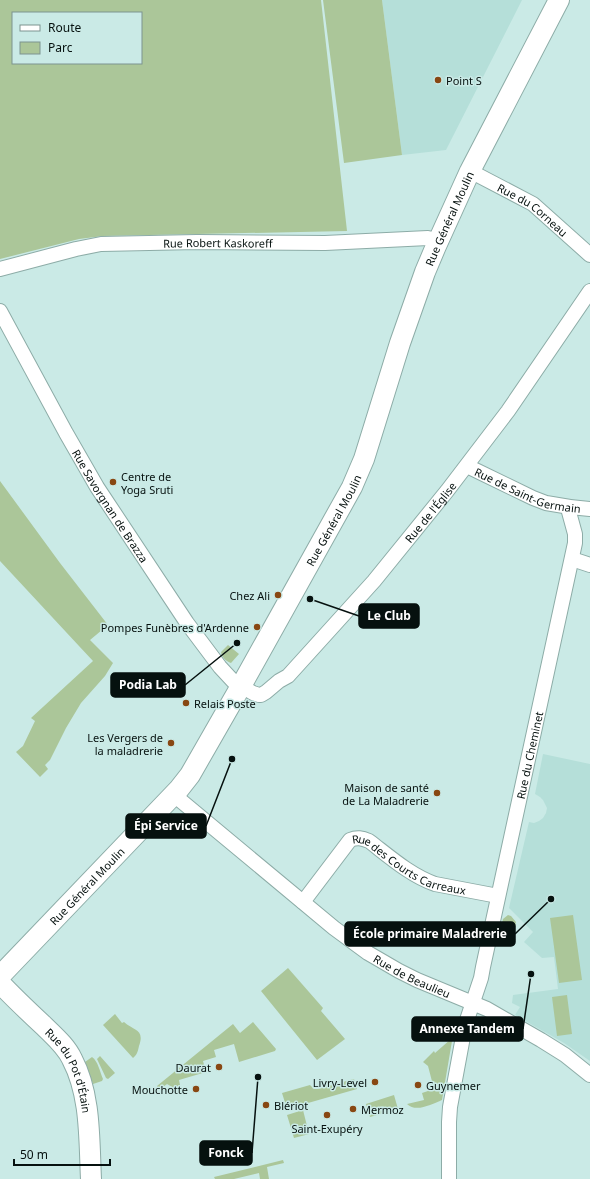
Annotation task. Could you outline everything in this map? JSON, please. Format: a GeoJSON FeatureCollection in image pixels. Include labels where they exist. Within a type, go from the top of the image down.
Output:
{"type":"FeatureCollection","features":[{"type":"Feature","properties":{"kind":"main road","name":"Rue Général Moulin"},"geometry":{"type":"LineString","coordinates":[[0,976],[174,795],[190,775],[241,686],[352,487],[364,459],[405,330],[438,240],[470,171],[559,0]]}},
{"type":"Feature","properties":{"kind":"main road","name":"Rue du Pot d'Étain"},"geometry":{"type":"LineString","coordinates":[[0,983],[59,1041],[72,1057],[82,1081],[85,1098],[92,1179]]}},
{"type":"Feature","properties":{"kind":"street","name":"Rue du Corneau"},"geometry":{"type":"LineString","coordinates":[[470,171],[533,204],[590,255]]}},
{"type":"Feature","properties":{"kind":"street","name":"Rue Robert Kaskoreff"},"geometry":{"type":"LineString","coordinates":[[0,269],[101,244],[197,242],[325,243],[428,238],[438,240]]}},
{"type":"Feature","properties":{"kind":"street","name":"Rue de l'Église"},"geometry":{"type":"LineString","coordinates":[[241,686],[253,693],[261,695],[279,680],[288,676],[374,581],[467,466],[508,411],[590,291]]}},
{"type":"Feature","properties":{"kind":"street","name":"Rue Savorgnan de Brazza"},"geometry":{"type":"LineString","coordinates":[[0,311],[97,487],[187,623],[220,667],[233,681],[241,686]]}},
{"type":"Feature","properties":{"kind":"street","name":"Rue de Saint-Germain"},"geometry":{"type":"LineString","coordinates":[[467,466],[546,503],[590,509]]}},
{"type":"Feature","properties":{"kind":"street","name":"Rue du Cheminet"},"geometry":{"type":"LineString","coordinates":[[449,1179],[450,1107],[465,1026],[481,978],[572,559],[575,534],[569,512],[570,507]]}},
{"type":"Feature","properties":{"kind":"street"},"geometry":{"type":"LineString","coordinates":[[572,559],[590,565]]}},
{"type":"Feature","properties":{"kind":"street","name":"Rue de Beaulieu"},"geometry":{"type":"LineString","coordinates":[[174,795],[354,944],[399,972],[487,1009],[541,1040],[575,1062],[590,1074]]}},
{"type":"Feature","properties":{"kind":"street","name":"Rue des Courts Carreaux"},"geometry":{"type":"LineString","coordinates":[[302,902],[350,840],[355,838],[364,838],[403,867],[427,881],[435,884],[498,896]]}},
{"type":"Feature","properties":{"kind":"shaded area"},"geometry":{"type":"Polygon","coordinates":[[[382,0],[522,0],[446,150],[402,155],[382,0]]]}},
{"type":"Feature","properties":{"kind":"shaded area"},"geometry":{"type":"Polygon","coordinates":[[[543,754],[590,764],[590,1061],[564,1043],[515,1015],[520,1007],[512,1003],[513,995],[558,989],[554,957],[542,958],[524,942],[533,932],[509,908],[529,822],[534,823],[539,821],[546,813],[547,808],[543,800],[535,794],[543,754]]]}},
{"type":"Feature","properties":{"kind":"green space"},"geometry":{"type":"Polygon","coordinates":[[[0,0],[321,0],[347,231],[103,236],[79,239],[0,259],[0,0]]]}},
{"type":"Feature","properties":{"kind":"green space"},"geometry":{"type":"Polygon","coordinates":[[[323,0],[382,0],[402,155],[344,163],[323,0]]]}},
{"type":"Feature","properties":{"kind":"green space"},"geometry":{"type":"Polygon","coordinates":[[[0,481],[60,563],[108,625],[90,640],[113,663],[105,676],[81,703],[66,728],[50,760],[45,765],[48,769],[40,777],[16,752],[23,746],[35,721],[31,718],[93,661],[0,561],[0,481]]]}},
{"type":"Feature","properties":{"kind":"green space"},"geometry":{"type":"Polygon","coordinates":[[[228,645],[239,654],[231,663],[224,659],[221,652],[228,645]]]}},
{"type":"Feature","properties":{"kind":"green space"},"geometry":{"type":"Polygon","coordinates":[[[508,915],[511,916],[516,922],[513,939],[516,939],[509,946],[497,946],[503,919],[508,915]]]}},
{"type":"Feature","properties":{"kind":"green space"},"geometry":{"type":"Polygon","coordinates":[[[573,915],[582,980],[559,983],[550,918],[573,915]]]}},
{"type":"Feature","properties":{"kind":"green space"},"geometry":{"type":"Polygon","coordinates":[[[288,968],[323,1008],[321,1011],[345,1039],[317,1060],[261,991],[288,968]]]}},
{"type":"Feature","properties":{"kind":"green space"},"geometry":{"type":"Polygon","coordinates":[[[567,995],[572,1034],[557,1036],[552,997],[567,995]]]}},
{"type":"Feature","properties":{"kind":"green space"},"geometry":{"type":"Polygon","coordinates":[[[115,1014],[122,1023],[124,1022],[140,1033],[141,1036],[138,1050],[133,1058],[103,1025],[115,1014]]]}},
{"type":"Feature","properties":{"kind":"green space"},"geometry":{"type":"Polygon","coordinates":[[[253,1022],[276,1049],[275,1051],[239,1062],[234,1044],[214,1050],[216,1057],[203,1061],[206,1072],[179,1080],[180,1085],[174,1088],[167,1084],[159,1090],[157,1086],[233,1024],[240,1033],[253,1022]]]}},
{"type":"Feature","properties":{"kind":"green space"},"geometry":{"type":"Polygon","coordinates":[[[451,1039],[452,1041],[442,1100],[424,1107],[411,1107],[407,1104],[424,1100],[422,1093],[434,1089],[428,1066],[423,1062],[434,1051],[435,1053],[451,1039]]]}},
{"type":"Feature","properties":{"kind":"green space"},"geometry":{"type":"Polygon","coordinates":[[[100,1056],[115,1073],[108,1079],[106,1078],[97,1059],[100,1056]]]}},
{"type":"Feature","properties":{"kind":"green space"},"geometry":{"type":"Polygon","coordinates":[[[92,1057],[97,1064],[103,1079],[102,1081],[93,1084],[85,1062],[92,1057]]]}},
{"type":"Feature","properties":{"kind":"green space"},"geometry":{"type":"Polygon","coordinates":[[[354,1079],[357,1089],[287,1109],[282,1093],[310,1085],[314,1089],[317,1089],[354,1079]]]}},
{"type":"Feature","properties":{"kind":"green space"},"geometry":{"type":"Polygon","coordinates":[[[394,1095],[398,1109],[370,1117],[366,1104],[394,1095]]]}},
{"type":"Feature","properties":{"kind":"green space"},"geometry":{"type":"Polygon","coordinates":[[[303,1110],[309,1134],[294,1138],[287,1115],[303,1110]]]}},
{"type":"Feature","properties":{"kind":"green space"},"geometry":{"type":"Polygon","coordinates":[[[283,1160],[284,1163],[267,1167],[269,1179],[260,1179],[259,1173],[234,1179],[215,1179],[214,1177],[283,1160]]]}},
{"type":"Feature","properties":{"kind":"place","name":"Point S"},"geometry":{"type":"Point","coordinates":[438,80]}},
{"type":"Feature","properties":{"kind":"place","name":"Centre de Yoga Sruti"},"geometry":{"type":"Point","coordinates":[113,482]}},
{"type":"Feature","properties":{"kind":"place","name":"Chez Ali"},"geometry":{"type":"Point","coordinates":[278,595]}},
{"type":"Feature","properties":{"kind":"place","name":"Le Club"},"geometry":{"type":"Point","coordinates":[310,599]}},
{"type":"Feature","properties":{"kind":"place","name":"Pompes Funèbres d'Ardenne"},"geometry":{"type":"Point","coordinates":[257,627]}},
{"type":"Feature","properties":{"kind":"place","name":"Podia Lab"},"geometry":{"type":"Point","coordinates":[237,643]}},
{"type":"Feature","properties":{"kind":"place","name":"Relais Poste"},"geometry":{"type":"Point","coordinates":[186,703]}},
{"type":"Feature","properties":{"kind":"place","name":"Les Vergers de la maladrerie"},"geometry":{"type":"Point","coordinates":[171,743]}},
{"type":"Feature","properties":{"kind":"place","name":"Épi Service"},"geometry":{"type":"Point","coordinates":[232,759]}},
{"type":"Feature","properties":{"kind":"place","name":"Maison de santé de La Maladrerie"},"geometry":{"type":"Point","coordinates":[437,793]}},
{"type":"Feature","properties":{"kind":"place","name":"École primaire Maladrerie"},"geometry":{"type":"Point","coordinates":[551,899]}},
{"type":"Feature","properties":{"kind":"place","name":"Annexe Tandem"},"geometry":{"type":"Point","coordinates":[531,974]}},
{"type":"Feature","properties":{"kind":"place","name":"Daurat"},"geometry":{"type":"Point","coordinates":[219,1067]}},
{"type":"Feature","properties":{"kind":"place","name":"Fonck"},"geometry":{"type":"Point","coordinates":[258,1077]}},
{"type":"Feature","properties":{"kind":"place","name":"Livry-Level"},"geometry":{"type":"Point","coordinates":[375,1082]}},
{"type":"Feature","properties":{"kind":"place","name":"Guynemer"},"geometry":{"type":"Point","coordinates":[418,1085]}},
{"type":"Feature","properties":{"kind":"place","name":"Mouchotte"},"geometry":{"type":"Point","coordinates":[196,1089]}},
{"type":"Feature","properties":{"kind":"place","name":"Blériot"},"geometry":{"type":"Point","coordinates":[266,1105]}},
{"type":"Feature","properties":{"kind":"place","name":"Mermoz"},"geometry":{"type":"Point","coordinates":[353,1109]}},
{"type":"Feature","properties":{"kind":"place","name":"Saint-Exupéry"},"geometry":{"type":"Point","coordinates":[327,1115]}}]}
